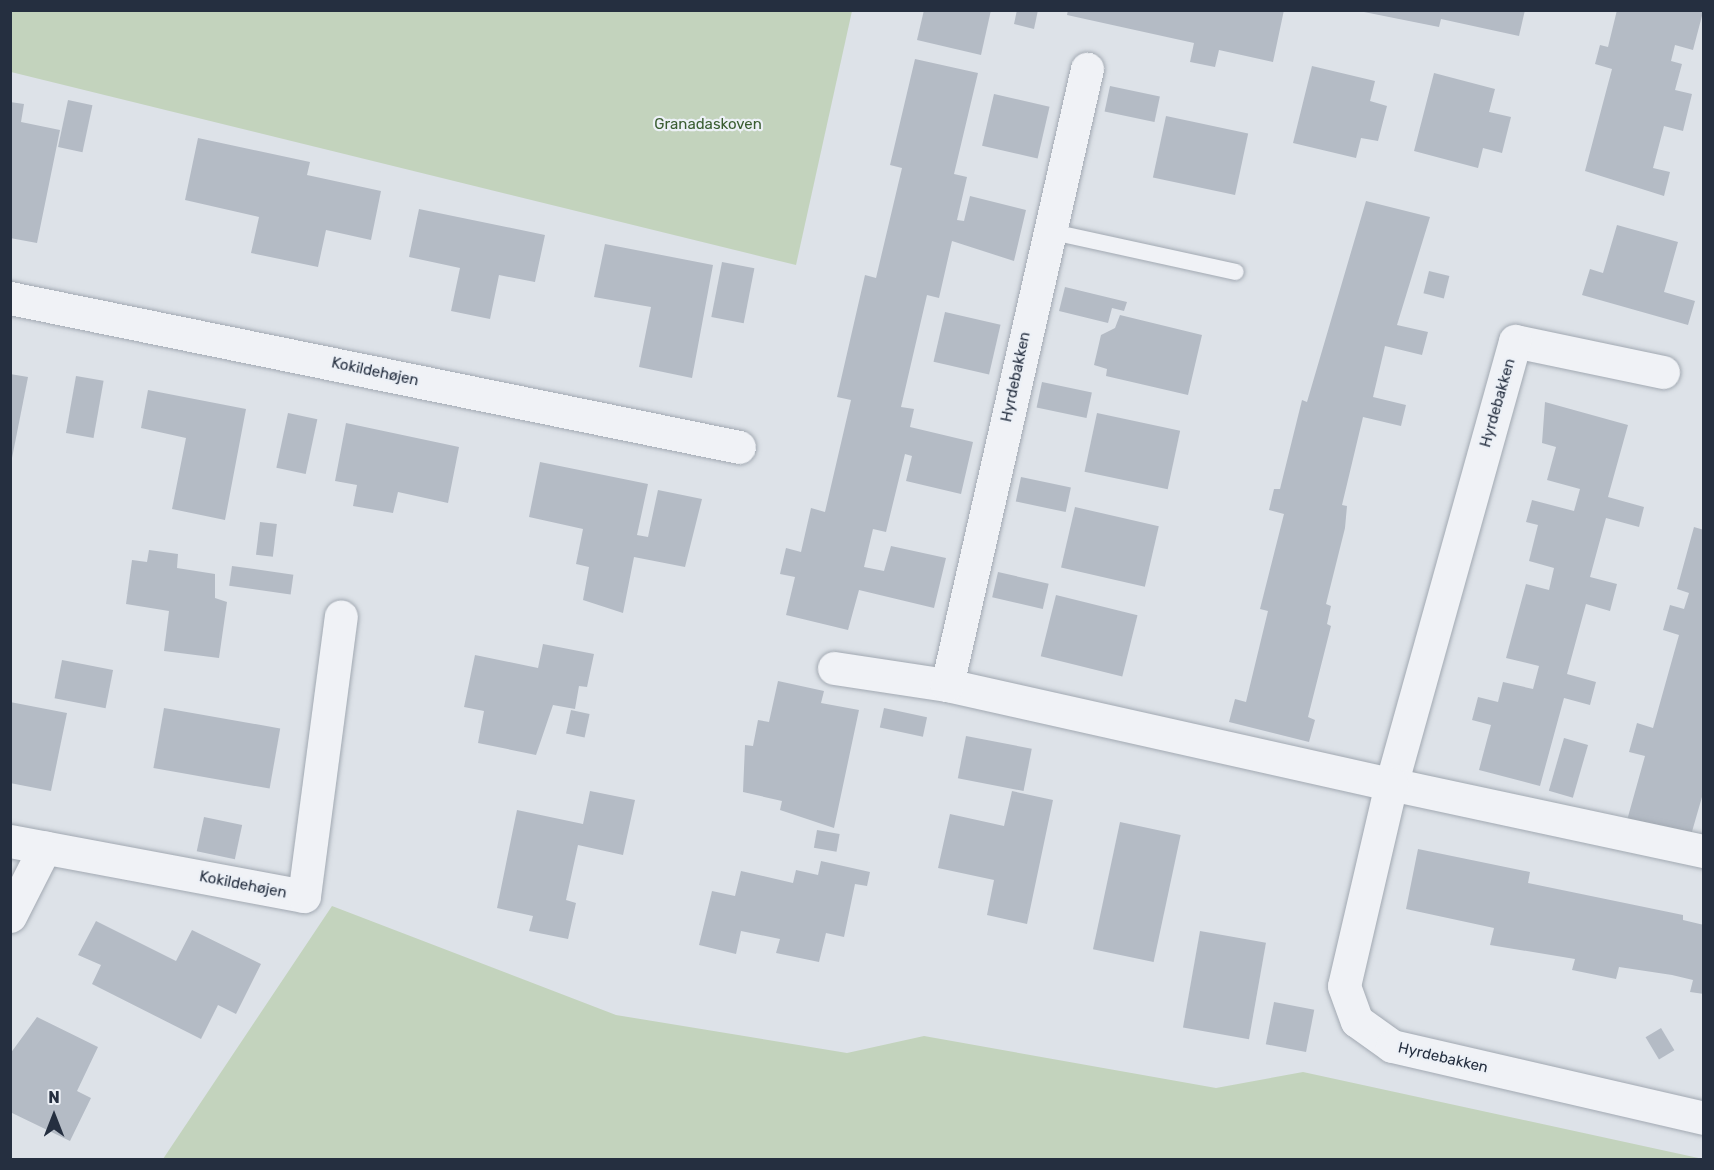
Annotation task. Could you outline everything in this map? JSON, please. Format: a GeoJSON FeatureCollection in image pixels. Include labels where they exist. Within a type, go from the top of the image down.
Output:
{"type":"FeatureCollection","features":[{"type":"Feature","properties":{"kind":"street","name":"Hyrdebakken"},"geometry":{"type":"LineString","coordinates":[[947,685],[1048,231],[1087,69]]}},
{"type":"Feature","properties":{"kind":"street","name":"Kokildehøjen"},"geometry":{"type":"LineString","coordinates":[[10,297],[739,447]]}},
{"type":"Feature","properties":{"kind":"street","name":"Hyrdebakken"},"geometry":{"type":"LineString","coordinates":[[1663,372],[1515,341],[1391,784],[1344,986],[1357,1021],[1392,1046],[1704,1118]]}},
{"type":"Feature","properties":{"kind":"street","name":"Kokildehøjen"},"geometry":{"type":"LineString","coordinates":[[10,841],[304,896],[341,616]]}},
{"type":"Feature","properties":{"kind":"street"},"geometry":{"type":"LineString","coordinates":[[834,668],[947,685],[1391,784],[1704,850]]}},
{"type":"Feature","properties":{"kind":"street"},"geometry":{"type":"LineString","coordinates":[[10,916],[45,847]]}},
{"type":"Feature","properties":{"kind":"lane"},"geometry":{"type":"LineString","coordinates":[[1048,231],[1236,272]]}},
{"type":"Feature","properties":{"kind":"green space","name":"Granadaskoven"},"geometry":{"type":"Polygon","coordinates":[[[11,10],[852,11],[796,265],[11,72],[11,10]]]}},
{"type":"Feature","properties":{"kind":"green space"},"geometry":{"type":"Polygon","coordinates":[[[332,906],[616,1015],[847,1053],[924,1036],[1216,1088],[1303,1072],[1703,1159],[163,1159],[332,906]]]}},
{"type":"Feature","properties":{"kind":"building"},"geometry":{"type":"Polygon","coordinates":[[[924,10],[991,10],[981,55],[917,40],[924,10]]]}},
{"type":"Feature","properties":{"kind":"building"},"geometry":{"type":"Polygon","coordinates":[[[1017,10],[1038,10],[1034,29],[1014,24],[1017,10]]]}},
{"type":"Feature","properties":{"kind":"building"},"geometry":{"type":"Polygon","coordinates":[[[1068,10],[1284,10],[1273,62],[1219,50],[1215,67],[1190,62],[1194,43],[1067,15],[1068,10]]]}},
{"type":"Feature","properties":{"kind":"building"},"geometry":{"type":"Polygon","coordinates":[[[1525,10],[1519,36],[1441,19],[1439,27],[1364,12],[1525,10]]]}},
{"type":"Feature","properties":{"kind":"building"},"geometry":{"type":"Polygon","coordinates":[[[1617,10],[1703,12],[1693,50],[1675,45],[1671,61],[1682,64],[1675,90],[1692,94],[1683,131],[1664,126],[1653,168],[1670,172],[1664,196],[1585,171],[1612,69],[1595,64],[1600,45],[1608,47],[1617,10]]]}},
{"type":"Feature","properties":{"kind":"building"},"geometry":{"type":"Polygon","coordinates":[[[915,59],[978,73],[954,174],[967,177],[957,220],[964,221],[970,196],[1026,210],[1014,261],[952,241],[939,298],[927,295],[901,407],[914,409],[910,427],[973,442],[961,494],[906,481],[912,456],[905,454],[886,532],[873,529],[864,567],[884,571],[891,546],[946,558],[934,608],[859,590],[848,630],[786,615],[795,577],[780,574],[786,548],[801,552],[811,508],[825,512],[851,400],[837,397],[865,275],[876,278],[902,168],[890,165],[915,59]]]}},
{"type":"Feature","properties":{"kind":"building"},"geometry":{"type":"Polygon","coordinates":[[[1312,66],[1375,81],[1370,101],[1387,106],[1378,141],[1361,138],[1356,158],[1293,143],[1312,66]]]}},
{"type":"Feature","properties":{"kind":"building"},"geometry":{"type":"Polygon","coordinates":[[[1434,73],[1495,89],[1489,112],[1511,117],[1502,153],[1483,148],[1478,168],[1414,151],[1434,73]]]}},
{"type":"Feature","properties":{"kind":"building"},"geometry":{"type":"Polygon","coordinates":[[[1110,86],[1160,97],[1154,122],[1105,111],[1110,86]]]}},
{"type":"Feature","properties":{"kind":"building"},"geometry":{"type":"Polygon","coordinates":[[[994,94],[1050,107],[1038,158],[982,146],[994,94]]]}},
{"type":"Feature","properties":{"kind":"building"},"geometry":{"type":"Polygon","coordinates":[[[68,100],[92,105],[82,152],[58,147],[68,100]]]}},
{"type":"Feature","properties":{"kind":"building"},"geometry":{"type":"Polygon","coordinates":[[[10,102],[24,104],[21,122],[60,130],[37,243],[10,238],[10,102]]]}},
{"type":"Feature","properties":{"kind":"building"},"geometry":{"type":"Polygon","coordinates":[[[1166,116],[1248,133],[1235,195],[1153,178],[1166,116]]]}},
{"type":"Feature","properties":{"kind":"building"},"geometry":{"type":"Polygon","coordinates":[[[198,138],[310,162],[307,175],[381,191],[371,240],[326,230],[318,267],[251,253],[259,217],[185,200],[198,138]]]}},
{"type":"Feature","properties":{"kind":"building"},"geometry":{"type":"Polygon","coordinates":[[[1366,201],[1430,217],[1397,325],[1428,332],[1422,355],[1385,346],[1373,397],[1406,405],[1401,426],[1363,417],[1342,505],[1347,506],[1345,528],[1326,604],[1331,606],[1327,624],[1331,626],[1308,717],[1315,720],[1309,742],[1229,722],[1235,699],[1246,702],[1268,611],[1260,609],[1284,514],[1269,510],[1274,489],[1280,489],[1302,400],[1307,402],[1366,201]]]}},
{"type":"Feature","properties":{"kind":"building"},"geometry":{"type":"Polygon","coordinates":[[[419,209],[545,235],[535,282],[499,275],[490,319],[451,311],[460,268],[409,257],[419,209]]]}},
{"type":"Feature","properties":{"kind":"building"},"geometry":{"type":"Polygon","coordinates":[[[1617,225],[1678,242],[1664,292],[1695,301],[1688,325],[1582,295],[1590,269],[1603,273],[1617,225]]]}},
{"type":"Feature","properties":{"kind":"building"},"geometry":{"type":"Polygon","coordinates":[[[605,244],[713,265],[692,378],[639,367],[651,307],[594,297],[605,244]]]}},
{"type":"Feature","properties":{"kind":"building"},"geometry":{"type":"Polygon","coordinates":[[[722,262],[754,268],[744,323],[711,317],[722,262]]]}},
{"type":"Feature","properties":{"kind":"building"},"geometry":{"type":"Polygon","coordinates":[[[1429,271],[1449,276],[1444,298],[1423,293],[1429,271]]]}},
{"type":"Feature","properties":{"kind":"building"},"geometry":{"type":"Polygon","coordinates":[[[1065,287],[1127,302],[1124,311],[1112,308],[1108,323],[1059,311],[1065,287]]]}},
{"type":"Feature","properties":{"kind":"building"},"geometry":{"type":"Polygon","coordinates":[[[945,312],[1001,325],[989,375],[934,362],[945,312]]]}},
{"type":"Feature","properties":{"kind":"building"},"geometry":{"type":"Polygon","coordinates":[[[1120,315],[1202,335],[1188,395],[1106,376],[1107,369],[1094,365],[1101,335],[1115,328],[1120,315]]]}},
{"type":"Feature","properties":{"kind":"building"},"geometry":{"type":"Polygon","coordinates":[[[10,374],[28,377],[12,458],[10,458],[10,374]]]}},
{"type":"Feature","properties":{"kind":"building"},"geometry":{"type":"Polygon","coordinates":[[[76,376],[104,381],[94,438],[66,433],[76,376]]]}},
{"type":"Feature","properties":{"kind":"building"},"geometry":{"type":"Polygon","coordinates":[[[1042,382],[1092,393],[1086,418],[1037,407],[1042,382]]]}},
{"type":"Feature","properties":{"kind":"building"},"geometry":{"type":"Polygon","coordinates":[[[148,390],[246,409],[225,520],[172,509],[186,438],[141,428],[148,390]]]}},
{"type":"Feature","properties":{"kind":"building"},"geometry":{"type":"Polygon","coordinates":[[[1545,402],[1628,425],[1608,497],[1644,507],[1639,527],[1606,518],[1590,577],[1617,584],[1610,611],[1586,604],[1567,674],[1596,682],[1590,705],[1564,698],[1540,786],[1479,770],[1491,725],[1472,720],[1478,697],[1498,702],[1503,682],[1533,689],[1539,666],[1506,658],[1526,584],[1549,590],[1554,568],[1529,561],[1538,525],[1526,522],[1532,500],[1574,511],[1580,489],[1547,480],[1556,447],[1542,443],[1545,402]]]}},
{"type":"Feature","properties":{"kind":"building"},"geometry":{"type":"Polygon","coordinates":[[[288,413],[317,419],[306,474],[276,468],[288,413]]]}},
{"type":"Feature","properties":{"kind":"building"},"geometry":{"type":"Polygon","coordinates":[[[1097,413],[1180,431],[1168,489],[1085,472],[1097,413]]]}},
{"type":"Feature","properties":{"kind":"building"},"geometry":{"type":"Polygon","coordinates":[[[346,423],[459,447],[448,503],[398,492],[393,513],[353,506],[357,485],[335,481],[346,423]]]}},
{"type":"Feature","properties":{"kind":"building"},"geometry":{"type":"Polygon","coordinates":[[[540,462],[648,484],[637,535],[648,537],[658,490],[702,499],[685,567],[634,557],[623,613],[583,600],[589,567],[576,564],[583,529],[529,517],[540,462]]]}},
{"type":"Feature","properties":{"kind":"building"},"geometry":{"type":"Polygon","coordinates":[[[1021,477],[1071,488],[1066,512],[1016,501],[1021,477]]]}},
{"type":"Feature","properties":{"kind":"building"},"geometry":{"type":"Polygon","coordinates":[[[1075,507],[1159,526],[1145,587],[1061,567],[1075,507]]]}},
{"type":"Feature","properties":{"kind":"building"},"geometry":{"type":"Polygon","coordinates":[[[260,522],[277,524],[273,557],[256,555],[260,522]]]}},
{"type":"Feature","properties":{"kind":"building"},"geometry":{"type":"Polygon","coordinates":[[[1694,527],[1704,530],[1704,790],[1689,842],[1626,824],[1645,756],[1629,752],[1637,723],[1653,728],[1679,635],[1663,630],[1670,605],[1684,609],[1689,593],[1677,589],[1694,527]]]}},
{"type":"Feature","properties":{"kind":"building"},"geometry":{"type":"Polygon","coordinates":[[[149,550],[178,554],[177,568],[215,574],[215,598],[227,602],[219,658],[164,651],[169,611],[126,604],[132,560],[147,562],[149,550]]]}},
{"type":"Feature","properties":{"kind":"building"},"geometry":{"type":"Polygon","coordinates":[[[232,566],[293,575],[291,594],[229,586],[232,566]]]}},
{"type":"Feature","properties":{"kind":"building"},"geometry":{"type":"Polygon","coordinates":[[[998,572],[1049,584],[1043,609],[992,597],[998,572]]]}},
{"type":"Feature","properties":{"kind":"building"},"geometry":{"type":"Polygon","coordinates":[[[1056,595],[1138,615],[1122,676],[1041,656],[1056,595]]]}},
{"type":"Feature","properties":{"kind":"building"},"geometry":{"type":"Polygon","coordinates":[[[543,644],[594,654],[587,687],[579,686],[575,709],[553,705],[536,755],[478,743],[484,711],[464,707],[475,655],[538,668],[543,644]]]}},
{"type":"Feature","properties":{"kind":"building"},"geometry":{"type":"Polygon","coordinates":[[[62,660],[113,670],[106,708],[55,698],[62,660]]]}},
{"type":"Feature","properties":{"kind":"building"},"geometry":{"type":"Polygon","coordinates":[[[778,681],[824,691],[821,703],[859,710],[834,828],[780,810],[782,801],[743,792],[745,745],[753,746],[758,720],[769,722],[778,681]]]}},
{"type":"Feature","properties":{"kind":"building"},"geometry":{"type":"Polygon","coordinates":[[[10,702],[67,713],[51,791],[10,783],[10,702]]]}},
{"type":"Feature","properties":{"kind":"building"},"geometry":{"type":"Polygon","coordinates":[[[164,708],[280,728],[270,789],[153,768],[164,708]]]}},
{"type":"Feature","properties":{"kind":"building"},"geometry":{"type":"Polygon","coordinates":[[[884,708],[927,717],[923,737],[880,728],[884,708]]]}},
{"type":"Feature","properties":{"kind":"building"},"geometry":{"type":"Polygon","coordinates":[[[571,710],[590,714],[585,737],[566,733],[571,710]]]}},
{"type":"Feature","properties":{"kind":"building"},"geometry":{"type":"Polygon","coordinates":[[[966,736],[1032,749],[1024,791],[958,778],[966,736]]]}},
{"type":"Feature","properties":{"kind":"building"},"geometry":{"type":"Polygon","coordinates":[[[1564,738],[1588,745],[1573,798],[1549,791],[1564,738]]]}},
{"type":"Feature","properties":{"kind":"building"},"geometry":{"type":"Polygon","coordinates":[[[590,791],[635,800],[623,855],[578,845],[566,900],[576,903],[568,939],[529,931],[533,916],[497,908],[517,810],[583,824],[590,791]]]}},
{"type":"Feature","properties":{"kind":"building"},"geometry":{"type":"Polygon","coordinates":[[[1012,791],[1053,800],[1027,924],[987,915],[994,880],[938,868],[950,814],[1004,826],[1012,791]]]}},
{"type":"Feature","properties":{"kind":"building"},"geometry":{"type":"Polygon","coordinates":[[[204,817],[242,825],[235,859],[197,851],[204,817]]]}},
{"type":"Feature","properties":{"kind":"building"},"geometry":{"type":"Polygon","coordinates":[[[1120,822],[1181,835],[1154,962],[1093,949],[1120,822]]]}},
{"type":"Feature","properties":{"kind":"building"},"geometry":{"type":"Polygon","coordinates":[[[817,830],[840,834],[837,852],[814,848],[817,830]]]}},
{"type":"Feature","properties":{"kind":"building"},"geometry":{"type":"Polygon","coordinates":[[[1418,849],[1530,872],[1528,883],[1683,915],[1683,920],[1704,925],[1704,994],[1690,992],[1693,980],[1672,975],[1619,967],[1616,979],[1572,970],[1575,959],[1490,945],[1494,928],[1406,909],[1418,849]]]}},
{"type":"Feature","properties":{"kind":"building"},"geometry":{"type":"Polygon","coordinates":[[[821,861],[870,872],[867,886],[855,884],[844,937],[826,933],[819,962],[776,953],[780,939],[741,931],[736,954],[699,945],[712,891],[735,896],[741,871],[793,883],[796,870],[818,875],[821,861]]]}},
{"type":"Feature","properties":{"kind":"building"},"geometry":{"type":"Polygon","coordinates":[[[96,921],[176,961],[192,930],[261,964],[236,1014],[218,1005],[201,1039],[92,984],[101,965],[78,955],[96,921]]]}},
{"type":"Feature","properties":{"kind":"building"},"geometry":{"type":"Polygon","coordinates":[[[1200,931],[1266,943],[1249,1039],[1183,1028],[1200,931]]]}},
{"type":"Feature","properties":{"kind":"building"},"geometry":{"type":"Polygon","coordinates":[[[1274,1002],[1314,1010],[1306,1052],[1266,1044],[1274,1002]]]}},
{"type":"Feature","properties":{"kind":"building"},"geometry":{"type":"Polygon","coordinates":[[[37,1017],[98,1047],[77,1091],[91,1098],[70,1141],[10,1112],[10,1054],[37,1017]]]}},
{"type":"Feature","properties":{"kind":"building"},"geometry":{"type":"Polygon","coordinates":[[[1661,1028],[1674,1050],[1659,1060],[1646,1037],[1661,1028]]]}}]}
